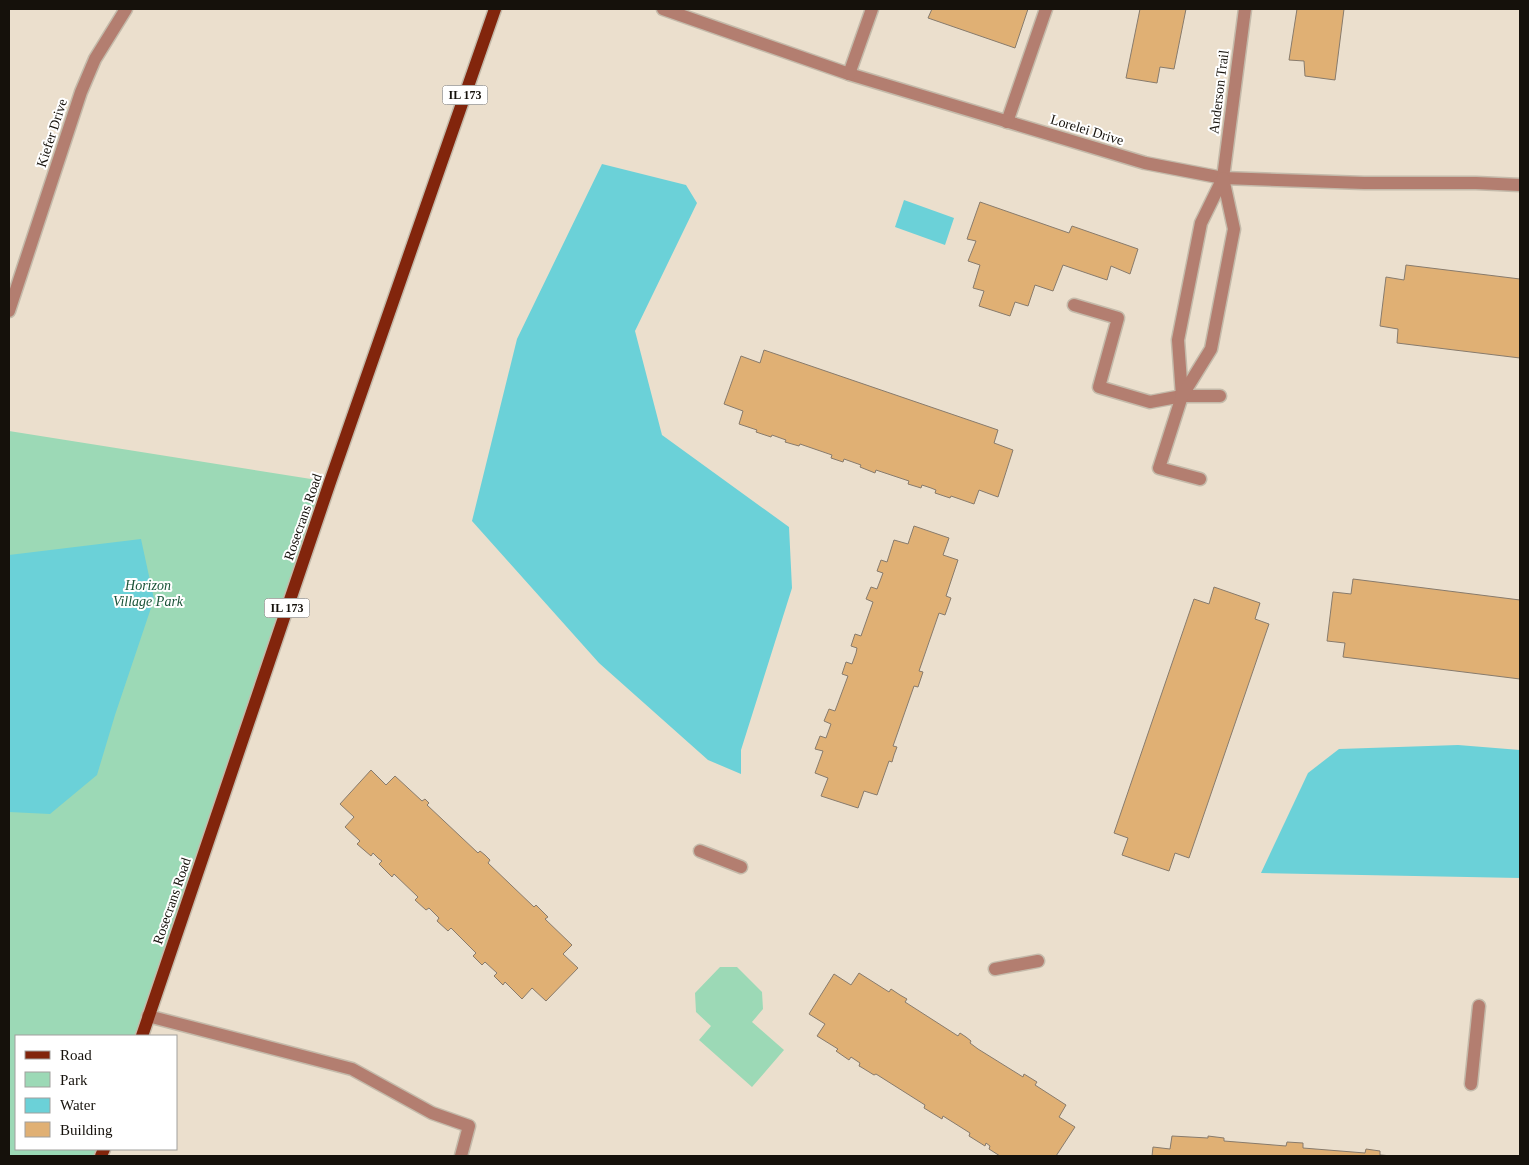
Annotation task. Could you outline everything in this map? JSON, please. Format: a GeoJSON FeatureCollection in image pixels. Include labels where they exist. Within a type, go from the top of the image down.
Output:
{"type":"FeatureCollection","features":[{"type":"Feature","properties":{"kind":"main road","name":"Rosecrans Road"},"geometry":{"type":"LineString","coordinates":[[142,1035],[324,501],[495,9]]}},
{"type":"Feature","properties":{"kind":"street","name":"Kiefer Drive"},"geometry":{"type":"LineString","coordinates":[[9,311],[81,92],[95,59],[126,9]]}},
{"type":"Feature","properties":{"kind":"street","name":"Lorelei Drive"},"geometry":{"type":"LineString","coordinates":[[663,9],[849,74],[1145,163],[1223,178],[1364,183],[1520,185]]}},
{"type":"Feature","properties":{"kind":"street"},"geometry":{"type":"LineString","coordinates":[[849,74],[872,9]]}},
{"type":"Feature","properties":{"kind":"street"},"geometry":{"type":"LineString","coordinates":[[1007,122],[1046,9]]}},
{"type":"Feature","properties":{"kind":"street","name":"Anderson Trail"},"geometry":{"type":"LineString","coordinates":[[1223,178],[1245,9]]}},
{"type":"Feature","properties":{"kind":"street"},"geometry":{"type":"LineString","coordinates":[[1182,396],[1178,340],[1201,222],[1223,178]]}},
{"type":"Feature","properties":{"kind":"street"},"geometry":{"type":"LineString","coordinates":[[1200,479],[1159,468],[1182,396],[1212,349],[1234,229],[1223,178]]}},
{"type":"Feature","properties":{"kind":"street"},"geometry":{"type":"LineString","coordinates":[[1074,305],[1118,318],[1099,388],[1150,402],[1182,396],[1220,396]]}},
{"type":"Feature","properties":{"kind":"street"},"geometry":{"type":"LineString","coordinates":[[700,851],[742,867]]}},
{"type":"Feature","properties":{"kind":"street"},"geometry":{"type":"LineString","coordinates":[[995,969],[1038,961]]}},
{"type":"Feature","properties":{"kind":"street"},"geometry":{"type":"LineString","coordinates":[[1471,1084],[1479,1006]]}},
{"type":"Feature","properties":{"kind":"street"},"geometry":{"type":"LineString","coordinates":[[148,1016],[352,1069],[432,1112],[468,1126],[461,1156]]}},
{"type":"Feature","properties":{"kind":"green space","name":"Horizon Village Park"},"geometry":{"type":"Polygon","coordinates":[[[9,431],[330,482],[144,1035],[15,1035],[15,1150],[106,1150],[103,1156],[9,1156],[9,431]]]}},
{"type":"Feature","properties":{"kind":"green space"},"geometry":{"type":"Polygon","coordinates":[[[720,967],[737,967],[762,992],[763,1009],[752,1022],[784,1050],[752,1087],[699,1040],[711,1026],[696,1012],[695,993],[720,967]]]}},
{"type":"Feature","properties":{"kind":"water"},"geometry":{"type":"Polygon","coordinates":[[[602,164],[686,185],[697,203],[635,331],[662,435],[789,527],[792,588],[741,750],[741,774],[708,760],[599,663],[472,521],[517,339],[602,164]]]}},
{"type":"Feature","properties":{"kind":"water"},"geometry":{"type":"Polygon","coordinates":[[[904,200],[954,218],[945,245],[895,227],[904,200]]]}},
{"type":"Feature","properties":{"kind":"water"},"geometry":{"type":"Polygon","coordinates":[[[141,539],[154,599],[97,775],[50,814],[9,812],[9,555],[141,539]]]}},
{"type":"Feature","properties":{"kind":"water"},"geometry":{"type":"Polygon","coordinates":[[[1458,745],[1520,750],[1520,878],[1261,873],[1308,773],[1339,749],[1458,745]]]}},
{"type":"Feature","properties":{"kind":"building"},"geometry":{"type":"Polygon","coordinates":[[[932,9],[1028,9],[1015,48],[928,18],[932,9]]]}},
{"type":"Feature","properties":{"kind":"building"},"geometry":{"type":"Polygon","coordinates":[[[1140,9],[1186,9],[1174,69],[1160,67],[1157,83],[1126,78],[1140,9]]]}},
{"type":"Feature","properties":{"kind":"building"},"geometry":{"type":"Polygon","coordinates":[[[1297,9],[1344,9],[1335,80],[1305,76],[1304,61],[1289,60],[1297,9]]]}},
{"type":"Feature","properties":{"kind":"building"},"geometry":{"type":"Polygon","coordinates":[[[980,202],[1069,233],[1072,226],[1138,249],[1130,274],[1111,266],[1107,280],[1063,265],[1053,291],[1035,285],[1028,306],[1015,302],[1010,316],[979,306],[984,291],[973,288],[980,265],[968,261],[976,241],[967,239],[980,202]]]}},
{"type":"Feature","properties":{"kind":"building"},"geometry":{"type":"Polygon","coordinates":[[[1406,265],[1520,279],[1520,358],[1397,343],[1398,329],[1380,326],[1386,277],[1404,280],[1406,265]]]}},
{"type":"Feature","properties":{"kind":"building"},"geometry":{"type":"Polygon","coordinates":[[[764,350],[998,430],[994,443],[1013,450],[998,497],[979,490],[974,504],[951,496],[950,498],[935,493],[936,490],[931,488],[922,485],[921,488],[908,484],[909,481],[876,470],[875,473],[860,467],[861,465],[844,459],[843,462],[831,458],[832,455],[800,444],[799,446],[785,442],[786,440],[756,432],[757,430],[739,424],[743,411],[724,404],[741,356],[760,363],[764,350]]]}},
{"type":"Feature","properties":{"kind":"building"},"geometry":{"type":"Polygon","coordinates":[[[914,526],[949,538],[943,555],[958,560],[946,596],[951,598],[945,615],[939,613],[919,671],[923,672],[918,687],[914,686],[893,746],[897,747],[892,762],[889,761],[877,795],[864,791],[858,808],[821,796],[828,778],[815,773],[823,751],[815,749],[820,736],[826,738],[831,724],[824,721],[829,709],[835,711],[848,676],[842,674],[846,662],[852,664],[856,653],[857,648],[851,646],[855,634],[861,636],[873,602],[866,599],[871,587],[877,589],[883,573],[877,571],[881,560],[887,562],[894,540],[908,544],[914,526]]]}},
{"type":"Feature","properties":{"kind":"building"},"geometry":{"type":"Polygon","coordinates":[[[1353,579],[1520,600],[1520,679],[1343,657],[1345,643],[1327,641],[1333,592],[1351,594],[1353,579]]]}},
{"type":"Feature","properties":{"kind":"building"},"geometry":{"type":"Polygon","coordinates":[[[1214,587],[1260,603],[1255,619],[1269,624],[1189,858],[1175,853],[1169,871],[1122,855],[1128,838],[1114,833],[1194,599],[1209,604],[1214,587]]]}},
{"type":"Feature","properties":{"kind":"building"},"geometry":{"type":"Polygon","coordinates":[[[371,770],[386,785],[395,776],[422,801],[425,799],[429,803],[427,805],[478,853],[480,851],[485,855],[490,860],[488,863],[534,907],[536,905],[548,917],[545,919],[572,945],[563,954],[578,968],[546,1001],[532,988],[522,999],[505,982],[503,985],[494,976],[497,973],[485,962],[482,965],[473,956],[476,953],[451,928],[448,931],[437,921],[439,918],[429,908],[426,910],[415,900],[418,897],[394,874],[392,877],[379,864],[382,861],[373,853],[371,856],[357,844],[360,841],[345,827],[354,817],[340,804],[371,770]]]}},
{"type":"Feature","properties":{"kind":"building"},"geometry":{"type":"Polygon","coordinates":[[[859,973],[889,992],[891,989],[907,999],[905,1002],[958,1036],[960,1033],[978,1049],[1023,1077],[1024,1074],[1037,1082],[1035,1085],[1066,1105],[1059,1117],[1075,1127],[1056,1156],[1000,1156],[989,1149],[990,1146],[986,1143],[985,1146],[969,1136],[970,1133],[943,1116],[942,1119],[924,1108],[925,1105],[876,1074],[874,1075],[859,1066],[860,1063],[851,1057],[849,1060],[836,1051],[838,1049],[817,1036],[825,1024],[809,1014],[834,974],[851,985],[859,973]]]}},
{"type":"Feature","properties":{"kind":"building"},"geometry":{"type":"Polygon","coordinates":[[[1172,1136],[1208,1138],[1208,1136],[1224,1138],[1224,1141],[1286,1146],[1287,1142],[1303,1143],[1303,1148],[1365,1153],[1366,1149],[1380,1151],[1380,1155],[1393,1156],[1152,1156],[1153,1147],[1170,1149],[1172,1136]]]}}]}
